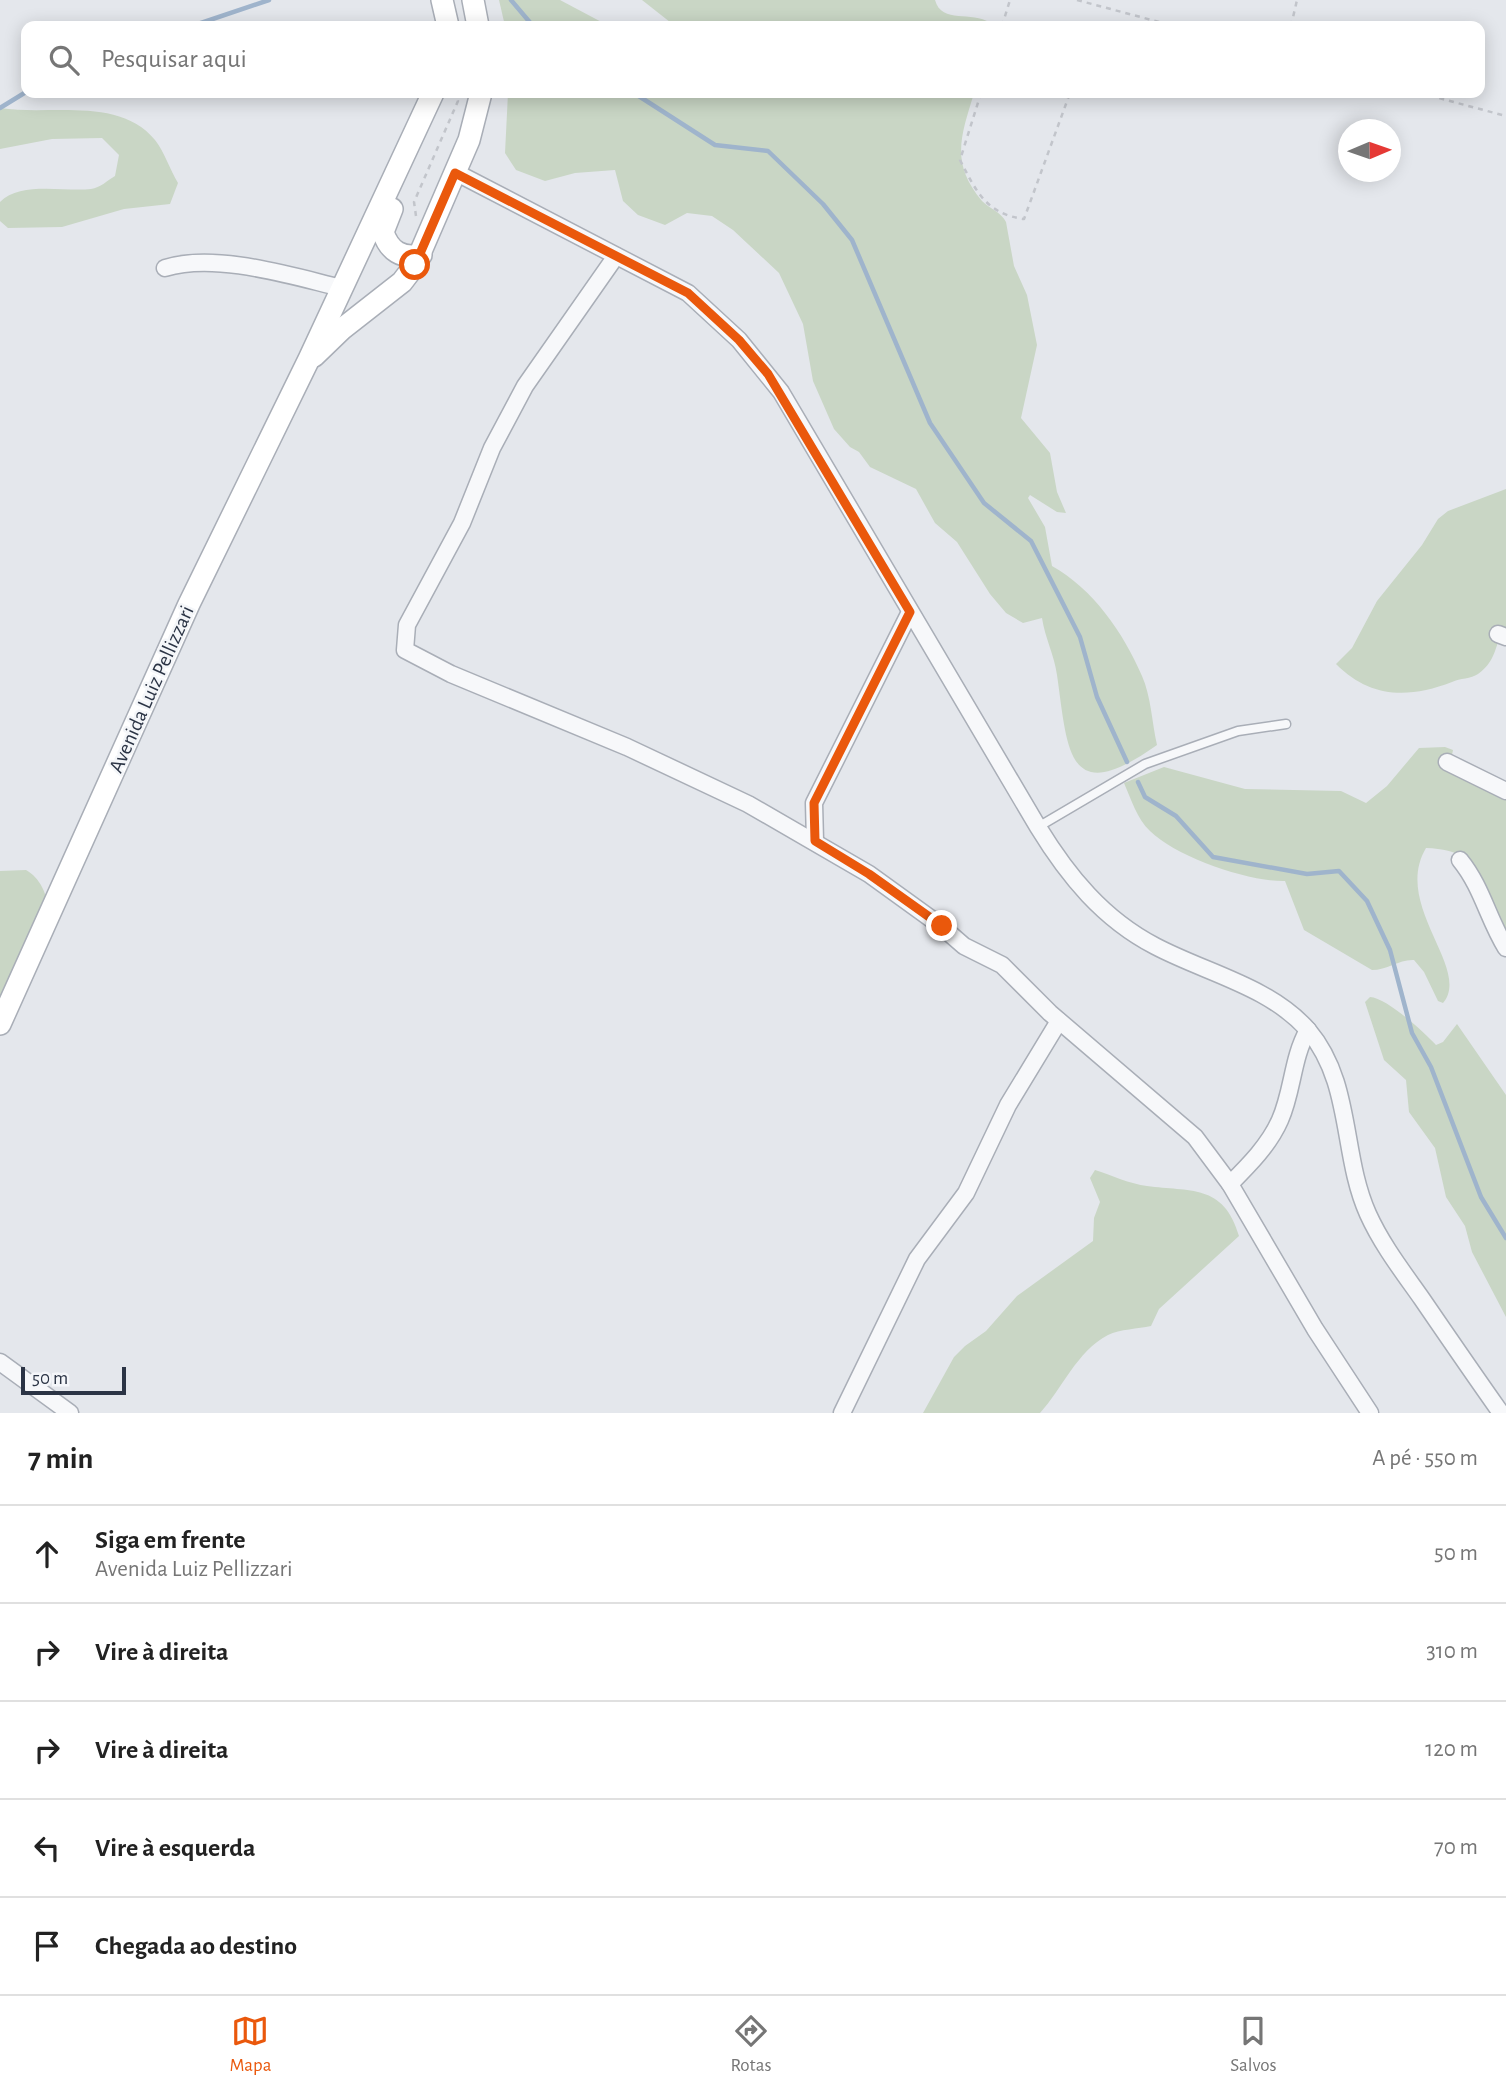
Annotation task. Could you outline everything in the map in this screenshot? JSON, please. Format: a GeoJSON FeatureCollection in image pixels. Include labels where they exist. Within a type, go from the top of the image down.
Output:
{"type":"FeatureCollection","features":[{"type":"Feature","properties":{"kind":"main road"},"geometry":{"type":"LineString","coordinates":[[442,0],[446,21]]}},
{"type":"Feature","properties":{"kind":"main road"},"geometry":{"type":"LineString","coordinates":[[473,0],[477,21]]}},
{"type":"Feature","properties":{"kind":"main road","name":"Avenida Luiz Pellizzari"},"geometry":{"type":"LineString","coordinates":[[0,1024],[189,604],[309,359],[431,98]]}},
{"type":"Feature","properties":{"kind":"main road","name":"Avenida Luiz Pellizzari"},"geometry":{"type":"LineString","coordinates":[[309,359],[402,282],[421,255],[474,127],[480,98]]}},
{"type":"Feature","properties":{"kind":"main road"},"geometry":{"type":"LineString","coordinates":[[391,187],[395,203],[383,232],[385,238],[391,248],[402,255],[421,255]]}},
{"type":"Feature","properties":{"kind":"street"},"geometry":{"type":"LineString","coordinates":[[455,173],[688,293],[754,356],[781,392],[1038,827],[1073,879],[1117,922],[1155,947],[1265,996],[1308,1030],[1335,1076],[1354,1178],[1369,1217],[1392,1257],[1501,1413]]}},
{"type":"Feature","properties":{"kind":"street"},"geometry":{"type":"LineString","coordinates":[[616,256],[525,386],[492,448],[462,523],[407,625],[405,650],[452,674],[628,747],[748,804],[869,874],[942,926],[964,946],[1002,965],[1059,1021],[1195,1136],[1230,1184],[1315,1329],[1370,1413]]}},
{"type":"Feature","properties":{"kind":"street"},"geometry":{"type":"LineString","coordinates":[[165,268],[186,261],[215,264],[342,288]]}},
{"type":"Feature","properties":{"kind":"street"},"geometry":{"type":"LineString","coordinates":[[815,841],[814,803],[910,612]]}},
{"type":"Feature","properties":{"kind":"street"},"geometry":{"type":"LineString","coordinates":[[1447,762],[1506,791]]}},
{"type":"Feature","properties":{"kind":"street"},"geometry":{"type":"LineString","coordinates":[[1460,860],[1477,880],[1483,901],[1506,948]]}},
{"type":"Feature","properties":{"kind":"street"},"geometry":{"type":"LineString","coordinates":[[842,1413],[917,1259],[966,1193],[1008,1105],[1059,1021]]}},
{"type":"Feature","properties":{"kind":"street"},"geometry":{"type":"LineString","coordinates":[[1230,1184],[1256,1158],[1280,1119],[1299,1045],[1308,1030]]}},
{"type":"Feature","properties":{"kind":"street"},"geometry":{"type":"LineString","coordinates":[[0,1362],[70,1413]]}},
{"type":"Feature","properties":{"kind":"lane"},"geometry":{"type":"LineString","coordinates":[[1038,827],[1145,764],[1238,731],[1286,724]]}},
{"type":"Feature","properties":{"kind":"path"},"geometry":{"type":"LineString","coordinates":[[1004,21],[1010,0]]}},
{"type":"Feature","properties":{"kind":"path"},"geometry":{"type":"LineString","coordinates":[[1077,0],[1155,21]]}},
{"type":"Feature","properties":{"kind":"path"},"geometry":{"type":"LineString","coordinates":[[1292,21],[1297,0]]}},
{"type":"Feature","properties":{"kind":"path"},"geometry":{"type":"LineString","coordinates":[[433,225],[415,215],[414,202],[457,98]]}},
{"type":"Feature","properties":{"kind":"path"},"geometry":{"type":"LineString","coordinates":[[979,98],[960,160],[979,195],[1003,216],[1024,219],[1068,98]]}},
{"type":"Feature","properties":{"kind":"path"},"geometry":{"type":"LineString","coordinates":[[1439,98],[1506,116]]}},
{"type":"Feature","properties":{"kind":"green space"},"geometry":{"type":"Polygon","coordinates":[[[499,0],[560,0],[600,21],[504,21],[499,0]]]}},
{"type":"Feature","properties":{"kind":"green space"},"geometry":{"type":"Polygon","coordinates":[[[642,0],[935,0],[939,8],[951,15],[986,21],[669,21],[642,0]]]}},
{"type":"Feature","properties":{"kind":"green space"},"geometry":{"type":"Polygon","coordinates":[[[508,98],[972,98],[962,136],[962,161],[965,174],[982,201],[1006,222],[1014,266],[1027,295],[1037,345],[1021,418],[1050,453],[1057,492],[1066,513],[1057,512],[1030,495],[1028,498],[1045,527],[1052,566],[1093,599],[1126,643],[1147,692],[1157,745],[1127,764],[1105,772],[1089,771],[1077,763],[1070,748],[1056,667],[1042,618],[1023,623],[1006,613],[990,594],[957,542],[935,523],[916,489],[870,467],[859,452],[850,447],[834,429],[813,381],[803,324],[779,273],[733,230],[712,216],[687,213],[665,225],[638,215],[623,201],[615,170],[575,173],[545,181],[516,170],[505,153],[508,98]]]}},
{"type":"Feature","properties":{"kind":"green space"},"geometry":{"type":"Polygon","coordinates":[[[0,108],[82,110],[122,118],[140,126],[158,144],[178,183],[170,204],[124,209],[62,227],[8,228],[0,221],[0,202],[9,196],[30,189],[80,190],[101,186],[115,176],[119,155],[102,138],[52,139],[0,149],[0,108]]]}},
{"type":"Feature","properties":{"kind":"green space"},"geometry":{"type":"Polygon","coordinates":[[[1506,489],[1506,629],[1485,668],[1472,677],[1436,688],[1405,693],[1362,684],[1336,664],[1352,648],[1377,601],[1422,545],[1438,519],[1448,511],[1506,489]]]}},
{"type":"Feature","properties":{"kind":"green space"},"geometry":{"type":"Polygon","coordinates":[[[1445,747],[1453,750],[1452,755],[1460,763],[1506,788],[1506,935],[1496,920],[1473,866],[1463,857],[1448,851],[1426,848],[1418,870],[1418,891],[1448,972],[1449,989],[1443,1003],[1438,1001],[1424,972],[1414,960],[1372,970],[1304,930],[1285,881],[1252,877],[1214,866],[1162,841],[1141,821],[1124,783],[1164,767],[1245,789],[1341,791],[1366,803],[1387,786],[1419,748],[1445,747]]]}},
{"type":"Feature","properties":{"kind":"green space"},"geometry":{"type":"Polygon","coordinates":[[[26,870],[42,888],[46,912],[33,942],[0,999],[0,871],[26,870]]]}},
{"type":"Feature","properties":{"kind":"green space"},"geometry":{"type":"Polygon","coordinates":[[[1370,997],[1395,1009],[1436,1045],[1443,1042],[1457,1024],[1506,1095],[1506,1317],[1472,1252],[1465,1226],[1446,1197],[1435,1148],[1409,1112],[1406,1080],[1384,1060],[1365,1002],[1370,997]]]}},
{"type":"Feature","properties":{"kind":"green space"},"geometry":{"type":"Polygon","coordinates":[[[1095,1170],[1141,1185],[1191,1190],[1214,1198],[1232,1219],[1239,1236],[1159,1309],[1151,1326],[1123,1330],[1097,1342],[1079,1360],[1040,1413],[923,1413],[954,1357],[986,1331],[1017,1296],[1093,1241],[1094,1218],[1100,1202],[1090,1178],[1095,1170]]]}},
{"type":"Feature","properties":{"kind":"waterway"},"geometry":{"type":"LineString","coordinates":[[207,21],[269,0]]}},
{"type":"Feature","properties":{"kind":"waterway"},"geometry":{"type":"LineString","coordinates":[[511,0],[529,21]]}},
{"type":"Feature","properties":{"kind":"waterway"},"geometry":{"type":"LineString","coordinates":[[0,108],[21,95]]}},
{"type":"Feature","properties":{"kind":"waterway"},"geometry":{"type":"LineString","coordinates":[[642,98],[715,145],[768,151],[823,204],[852,240],[930,423],[984,503],[1031,541],[1080,637],[1097,697],[1127,762]]}},
{"type":"Feature","properties":{"kind":"waterway"},"geometry":{"type":"LineString","coordinates":[[1138,782],[1145,797],[1176,816],[1213,857],[1307,874],[1339,871],[1367,901],[1390,950],[1412,1033],[1431,1067],[1481,1197],[1506,1238]]}},
{"type":"Feature","properties":{"kind":"route"},"geometry":{"type":"LineString","coordinates":[[415,265],[455,173],[688,293],[723,323],[754,356],[781,392],[910,612],[814,803],[815,841],[869,874],[942,926]]}}]}
